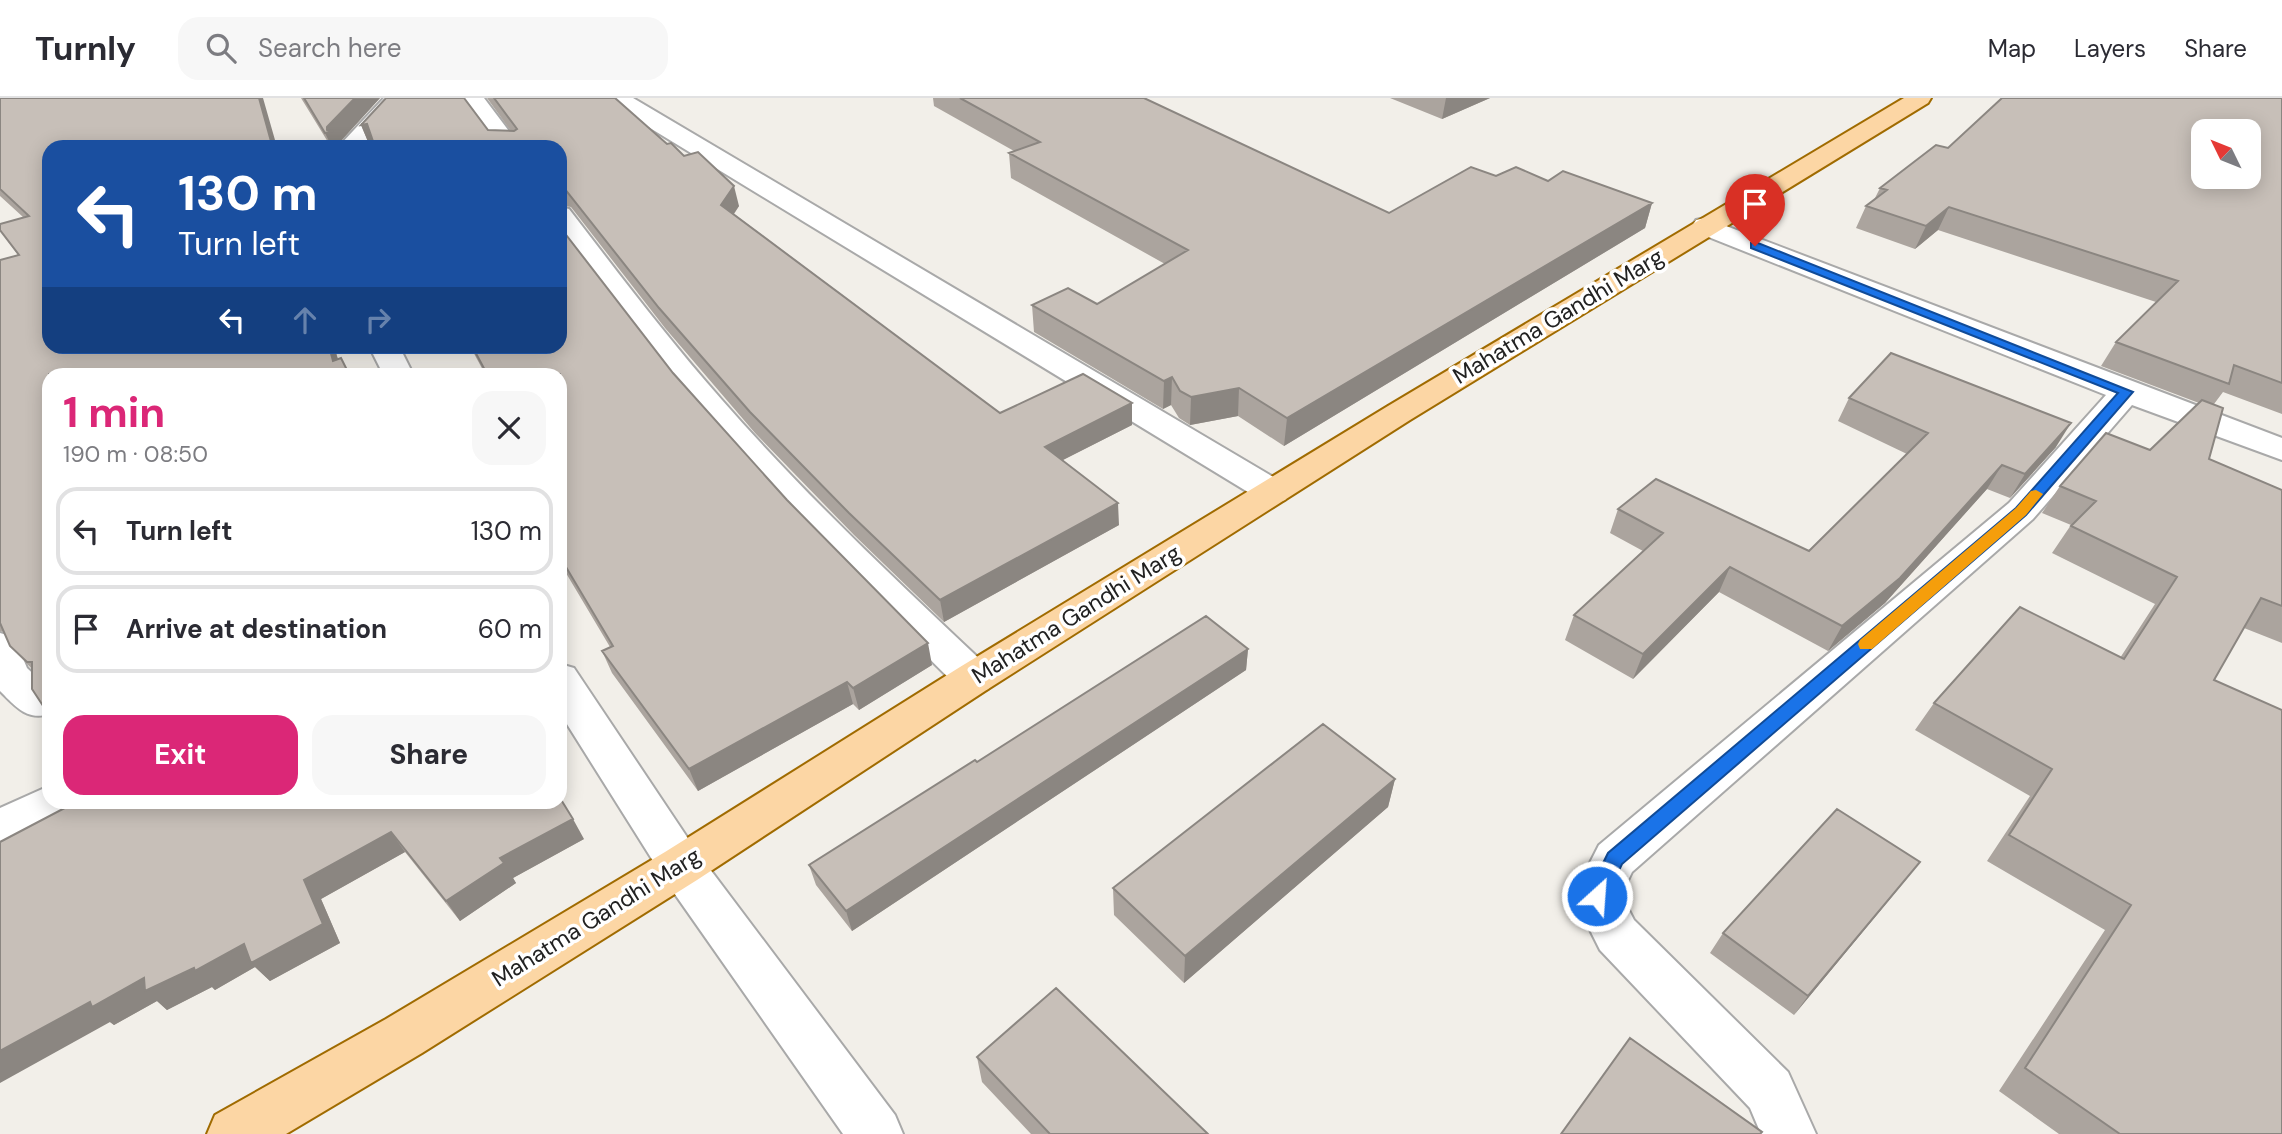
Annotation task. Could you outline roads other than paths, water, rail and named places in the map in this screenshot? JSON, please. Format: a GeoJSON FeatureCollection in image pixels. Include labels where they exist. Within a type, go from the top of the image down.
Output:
{"type":"FeatureCollection","features":[{"type":"Feature","properties":{"kind":"main road","name":"Mahatma Gandhi Marg"},"geometry":{"type":"LineString","coordinates":[[233,1134],[404,1035],[681,866],[974,677],[1705,226],[1920,98]]}},
{"type":"Feature","properties":{"kind":"street"},"geometry":{"type":"LineString","coordinates":[[472,98],[504,140]]}},
{"type":"Feature","properties":{"kind":"street"},"geometry":{"type":"LineString","coordinates":[[617,98],[1273,492]]}},
{"type":"Feature","properties":{"kind":"street"},"geometry":{"type":"LineString","coordinates":[[356,140],[388,100]]}},
{"type":"Feature","properties":{"kind":"street"},"geometry":{"type":"LineString","coordinates":[[567,224],[652,336],[712,407],[861,568],[974,677]]}},
{"type":"Feature","properties":{"kind":"street"},"geometry":{"type":"LineString","coordinates":[[1705,226],[2126,392],[2282,450]]}},
{"type":"Feature","properties":{"kind":"street"},"geometry":{"type":"LineString","coordinates":[[1789,1134],[1769,1090],[1617,935],[1597,896],[1615,859],[2021,511],[2126,392]]}},
{"type":"Feature","properties":{"kind":"street"},"geometry":{"type":"LineString","coordinates":[[0,647],[9,676],[38,702],[42,701]]}},
{"type":"Feature","properties":{"kind":"street"},"geometry":{"type":"LineString","coordinates":[[567,690],[681,866],[876,1134]]}},
{"type":"Feature","properties":{"kind":"street"},"geometry":{"type":"LineString","coordinates":[[0,835],[14,822],[42,808]]}}]}
